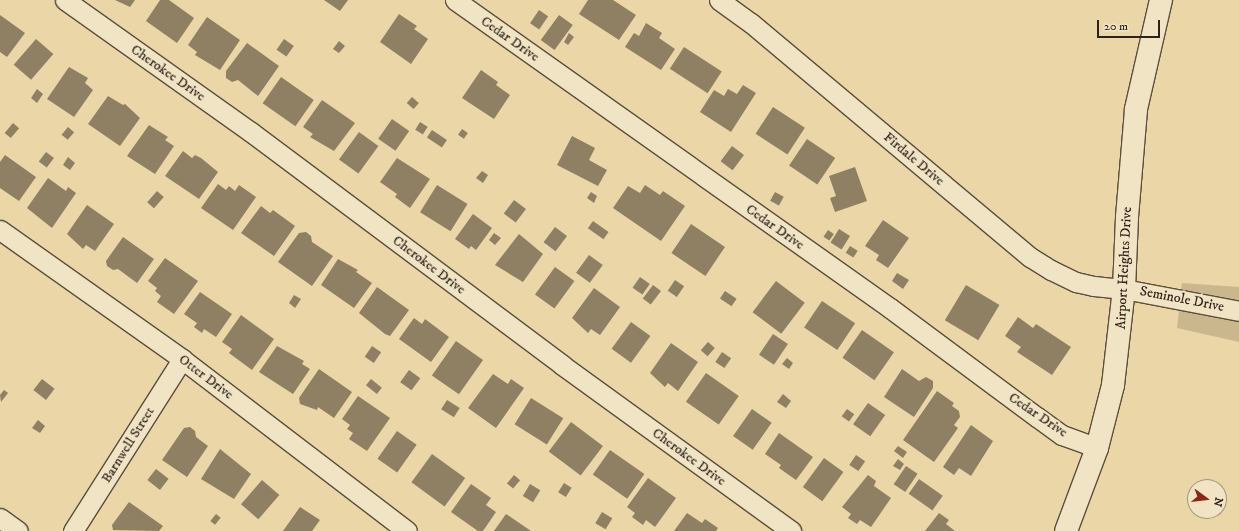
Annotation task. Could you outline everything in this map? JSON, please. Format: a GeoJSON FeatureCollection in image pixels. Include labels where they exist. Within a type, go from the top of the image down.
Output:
{"type":"FeatureCollection","features":[{"type":"Feature","properties":{"kind":"street","name":"Cherokee Drive"},"geometry":{"type":"LineString","coordinates":[[65,0],[251,132],[562,365],[791,531]]}},
{"type":"Feature","properties":{"kind":"street","name":"Cedar Drive"},"geometry":{"type":"LineString","coordinates":[[455,0],[890,308],[1062,435],[1097,448]]}},
{"type":"Feature","properties":{"kind":"street","name":"Firdale Drive"},"geometry":{"type":"LineString","coordinates":[[719,0],[751,23],[1030,257],[1051,270],[1076,282],[1124,289]]}},
{"type":"Feature","properties":{"kind":"street","name":"Airport Heights Drive"},"geometry":{"type":"LineString","coordinates":[[1066,531],[1097,448],[1113,385],[1124,289],[1126,217],[1136,109],[1161,0]]}},
{"type":"Feature","properties":{"kind":"street","name":"Otter Drive"},"geometry":{"type":"LineString","coordinates":[[0,230],[182,359],[407,531]]}},
{"type":"Feature","properties":{"kind":"street","name":"Seminole Drive"},"geometry":{"type":"LineString","coordinates":[[1124,289],[1239,311]]}},
{"type":"Feature","properties":{"kind":"street","name":"Barnwell Street"},"geometry":{"type":"LineString","coordinates":[[73,531],[182,359]]}},
{"type":"Feature","properties":{"kind":"street"},"geometry":{"type":"LineString","coordinates":[[0,518],[18,531]]}},
{"type":"Feature","properties":{"kind":"shaded area"},"geometry":{"type":"Polygon","coordinates":[[[1182,283],[1239,287],[1239,342],[1177,328],[1182,283]]]}},
{"type":"Feature","properties":{"kind":"building"},"geometry":{"type":"Polygon","coordinates":[[[115,0],[135,0],[130,7],[115,0]]]}},
{"type":"Feature","properties":{"kind":"building"},"geometry":{"type":"Polygon","coordinates":[[[160,0],[169,0],[194,18],[177,43],[146,21],[160,0]]]}},
{"type":"Feature","properties":{"kind":"building"},"geometry":{"type":"Polygon","coordinates":[[[324,0],[348,0],[340,11],[324,0]]]}},
{"type":"Feature","properties":{"kind":"building"},"geometry":{"type":"Polygon","coordinates":[[[588,0],[613,0],[636,15],[619,40],[579,14],[588,0]]]}},
{"type":"Feature","properties":{"kind":"building"},"geometry":{"type":"Polygon","coordinates":[[[539,10],[548,16],[539,29],[530,23],[539,10]]]}},
{"type":"Feature","properties":{"kind":"building"},"geometry":{"type":"Polygon","coordinates":[[[399,14],[417,26],[414,29],[428,39],[411,64],[380,42],[399,14]]]}},
{"type":"Feature","properties":{"kind":"building"},"geometry":{"type":"Polygon","coordinates":[[[0,15],[25,33],[7,57],[0,52],[0,15]]]}},
{"type":"Feature","properties":{"kind":"building"},"geometry":{"type":"Polygon","coordinates":[[[559,15],[573,25],[555,50],[541,40],[559,15]]]}},
{"type":"Feature","properties":{"kind":"building"},"geometry":{"type":"Polygon","coordinates":[[[207,17],[240,40],[220,70],[195,55],[197,52],[188,45],[207,17]]]}},
{"type":"Feature","properties":{"kind":"building"},"geometry":{"type":"Polygon","coordinates":[[[646,23],[662,33],[659,38],[675,49],[661,70],[625,47],[634,33],[639,36],[646,23]]]}},
{"type":"Feature","properties":{"kind":"building"},"geometry":{"type":"Polygon","coordinates":[[[569,33],[574,37],[568,45],[564,42],[569,33]]]}},
{"type":"Feature","properties":{"kind":"building"},"geometry":{"type":"Polygon","coordinates":[[[36,39],[53,54],[31,80],[14,65],[36,39]]]}},
{"type":"Feature","properties":{"kind":"building"},"geometry":{"type":"Polygon","coordinates":[[[284,39],[294,46],[286,57],[277,50],[284,39]]]}},
{"type":"Feature","properties":{"kind":"building"},"geometry":{"type":"Polygon","coordinates":[[[339,41],[345,46],[339,53],[333,49],[339,41]]]}},
{"type":"Feature","properties":{"kind":"building"},"geometry":{"type":"Polygon","coordinates":[[[247,43],[279,66],[258,96],[238,80],[232,82],[226,78],[226,71],[247,43]]]}},
{"type":"Feature","properties":{"kind":"building"},"geometry":{"type":"Polygon","coordinates":[[[684,47],[722,72],[708,93],[670,69],[684,47]]]}},
{"type":"Feature","properties":{"kind":"building"},"geometry":{"type":"Polygon","coordinates":[[[69,67],[88,78],[85,83],[93,90],[74,117],[47,99],[69,67]]]}},
{"type":"Feature","properties":{"kind":"building"},"geometry":{"type":"Polygon","coordinates":[[[481,70],[498,82],[496,85],[510,95],[494,119],[462,98],[481,70]]]}},
{"type":"Feature","properties":{"kind":"building"},"geometry":{"type":"Polygon","coordinates":[[[281,77],[314,100],[295,126],[263,103],[281,77]]]}},
{"type":"Feature","properties":{"kind":"building"},"geometry":{"type":"Polygon","coordinates":[[[743,85],[756,93],[731,132],[700,112],[714,90],[724,96],[728,89],[737,94],[743,85]]]}},
{"type":"Feature","properties":{"kind":"building"},"geometry":{"type":"Polygon","coordinates":[[[37,89],[43,94],[37,103],[31,98],[37,89]]]}},
{"type":"Feature","properties":{"kind":"building"},"geometry":{"type":"Polygon","coordinates":[[[108,96],[123,105],[125,104],[140,118],[120,146],[88,124],[108,96]]]}},
{"type":"Feature","properties":{"kind":"building"},"geometry":{"type":"Polygon","coordinates":[[[412,97],[419,103],[414,109],[407,103],[412,97]]]}},
{"type":"Feature","properties":{"kind":"building"},"geometry":{"type":"Polygon","coordinates":[[[322,100],[355,123],[334,151],[310,137],[313,134],[303,127],[322,100]]]}},
{"type":"Feature","properties":{"kind":"building"},"geometry":{"type":"Polygon","coordinates":[[[773,107],[805,128],[787,155],[756,134],[773,107]]]}},
{"type":"Feature","properties":{"kind":"building"},"geometry":{"type":"Polygon","coordinates":[[[392,119],[409,131],[395,151],[378,139],[392,119]]]}},
{"type":"Feature","properties":{"kind":"building"},"geometry":{"type":"Polygon","coordinates":[[[420,122],[428,127],[423,134],[415,130],[420,122]]]}},
{"type":"Feature","properties":{"kind":"building"},"geometry":{"type":"Polygon","coordinates":[[[13,123],[19,128],[11,138],[5,133],[13,123]]]}},
{"type":"Feature","properties":{"kind":"building"},"geometry":{"type":"Polygon","coordinates":[[[149,125],[168,137],[165,140],[174,146],[155,174],[127,156],[149,125]]]}},
{"type":"Feature","properties":{"kind":"building"},"geometry":{"type":"Polygon","coordinates":[[[68,127],[74,132],[68,140],[62,135],[68,127]]]}},
{"type":"Feature","properties":{"kind":"building"},"geometry":{"type":"Polygon","coordinates":[[[462,129],[468,133],[464,139],[458,135],[462,129]]]}},
{"type":"Feature","properties":{"kind":"building"},"geometry":{"type":"Polygon","coordinates":[[[432,130],[447,140],[442,148],[427,137],[432,130]]]}},
{"type":"Feature","properties":{"kind":"building"},"geometry":{"type":"Polygon","coordinates":[[[359,132],[378,146],[358,174],[339,160],[359,132]]]}},
{"type":"Feature","properties":{"kind":"building"},"geometry":{"type":"Polygon","coordinates":[[[572,136],[595,148],[589,160],[607,170],[598,186],[557,165],[572,136]]]}},
{"type":"Feature","properties":{"kind":"building"},"geometry":{"type":"Polygon","coordinates":[[[807,139],[835,158],[817,185],[789,166],[807,139]]]}},
{"type":"Feature","properties":{"kind":"building"},"geometry":{"type":"Polygon","coordinates":[[[732,146],[744,155],[733,170],[721,161],[732,146]]]}},
{"type":"Feature","properties":{"kind":"building"},"geometry":{"type":"Polygon","coordinates":[[[183,151],[192,158],[195,155],[201,158],[218,172],[199,199],[165,176],[183,151]]]}},
{"type":"Feature","properties":{"kind":"building"},"geometry":{"type":"Polygon","coordinates":[[[46,152],[54,158],[47,168],[39,162],[46,152]]]}},
{"type":"Feature","properties":{"kind":"building"},"geometry":{"type":"Polygon","coordinates":[[[5,155],[36,177],[19,201],[0,188],[0,162],[5,155]]]}},
{"type":"Feature","properties":{"kind":"building"},"geometry":{"type":"Polygon","coordinates":[[[68,157],[75,163],[70,170],[63,165],[68,157]]]}},
{"type":"Feature","properties":{"kind":"building"},"geometry":{"type":"Polygon","coordinates":[[[397,158],[430,179],[410,208],[395,197],[397,194],[380,182],[397,158]]]}},
{"type":"Feature","properties":{"kind":"building"},"geometry":{"type":"Polygon","coordinates":[[[855,167],[867,201],[835,212],[830,198],[836,196],[829,176],[855,167]]]}},
{"type":"Feature","properties":{"kind":"building"},"geometry":{"type":"Polygon","coordinates":[[[482,171],[488,175],[483,183],[476,178],[482,171]]]}},
{"type":"Feature","properties":{"kind":"building"},"geometry":{"type":"Polygon","coordinates":[[[48,178],[66,191],[68,187],[76,193],[52,228],[27,208],[48,178]]]}},
{"type":"Feature","properties":{"kind":"building"},"geometry":{"type":"Polygon","coordinates":[[[218,184],[226,190],[229,186],[235,191],[239,185],[256,197],[233,230],[201,208],[218,184]]]}},
{"type":"Feature","properties":{"kind":"building"},"geometry":{"type":"Polygon","coordinates":[[[437,185],[468,204],[451,231],[420,212],[437,185]]]}},
{"type":"Feature","properties":{"kind":"building"},"geometry":{"type":"Polygon","coordinates":[[[645,185],[660,195],[663,191],[685,206],[661,241],[613,208],[628,186],[640,193],[645,185]]]}},
{"type":"Feature","properties":{"kind":"building"},"geometry":{"type":"Polygon","coordinates":[[[157,191],[164,197],[154,208],[147,202],[157,191]]]}},
{"type":"Feature","properties":{"kind":"building"},"geometry":{"type":"Polygon","coordinates":[[[591,192],[597,196],[594,203],[587,198],[591,192]]]}},
{"type":"Feature","properties":{"kind":"building"},"geometry":{"type":"Polygon","coordinates":[[[775,192],[784,197],[779,206],[770,201],[775,192]]]}},
{"type":"Feature","properties":{"kind":"building"},"geometry":{"type":"Polygon","coordinates":[[[514,200],[526,209],[516,223],[504,214],[514,200]]]}},
{"type":"Feature","properties":{"kind":"building"},"geometry":{"type":"Polygon","coordinates":[[[87,205],[114,224],[95,251],[86,245],[83,249],[67,234],[87,205]]]}},
{"type":"Feature","properties":{"kind":"building"},"geometry":{"type":"Polygon","coordinates":[[[261,206],[270,213],[273,210],[295,226],[274,256],[241,233],[261,206]]]}},
{"type":"Feature","properties":{"kind":"building"},"geometry":{"type":"Polygon","coordinates":[[[473,214],[492,228],[476,250],[471,246],[469,249],[455,239],[473,214]]]}},
{"type":"Feature","properties":{"kind":"building"},"geometry":{"type":"Polygon","coordinates":[[[883,220],[909,238],[888,268],[876,260],[879,255],[865,246],[883,220]]]}},
{"type":"Feature","properties":{"kind":"building"},"geometry":{"type":"Polygon","coordinates":[[[593,221],[609,232],[603,239],[588,228],[593,221]]]}},
{"type":"Feature","properties":{"kind":"building"},"geometry":{"type":"Polygon","coordinates":[[[691,224],[725,247],[705,276],[671,253],[691,224]]]}},
{"type":"Feature","properties":{"kind":"building"},"geometry":{"type":"Polygon","coordinates":[[[555,227],[567,236],[556,251],[544,242],[555,227]]]}},
{"type":"Feature","properties":{"kind":"building"},"geometry":{"type":"Polygon","coordinates":[[[839,229],[850,236],[842,249],[831,243],[839,229]]]}},
{"type":"Feature","properties":{"kind":"building"},"geometry":{"type":"Polygon","coordinates":[[[828,230],[834,234],[829,241],[824,237],[828,230]]]}},
{"type":"Feature","properties":{"kind":"building"},"geometry":{"type":"Polygon","coordinates":[[[306,232],[311,236],[312,242],[333,256],[312,286],[278,262],[299,233],[306,232]]]}},
{"type":"Feature","properties":{"kind":"building"},"geometry":{"type":"Polygon","coordinates":[[[494,233],[501,238],[495,245],[489,240],[494,233]]]}},
{"type":"Feature","properties":{"kind":"building"},"geometry":{"type":"Polygon","coordinates":[[[519,234],[543,254],[523,282],[495,265],[519,234]]]}},
{"type":"Feature","properties":{"kind":"building"},"geometry":{"type":"Polygon","coordinates":[[[123,237],[154,259],[137,283],[118,269],[113,270],[107,266],[106,261],[123,237]]]}},
{"type":"Feature","properties":{"kind":"building"},"geometry":{"type":"Polygon","coordinates":[[[850,246],[858,251],[853,258],[846,253],[850,246]]]}},
{"type":"Feature","properties":{"kind":"building"},"geometry":{"type":"Polygon","coordinates":[[[589,255],[603,265],[590,283],[576,273],[589,255]]]}},
{"type":"Feature","properties":{"kind":"building"},"geometry":{"type":"Polygon","coordinates":[[[165,258],[198,281],[174,314],[157,302],[161,296],[155,291],[157,288],[148,281],[165,258]]]}},
{"type":"Feature","properties":{"kind":"building"},"geometry":{"type":"Polygon","coordinates":[[[338,259],[358,270],[356,272],[372,283],[354,308],[321,285],[338,259]]]}},
{"type":"Feature","properties":{"kind":"building"},"geometry":{"type":"Polygon","coordinates":[[[555,267],[574,281],[554,309],[535,295],[555,267]]]}},
{"type":"Feature","properties":{"kind":"building"},"geometry":{"type":"Polygon","coordinates":[[[897,273],[909,280],[903,289],[892,281],[897,273]]]}},
{"type":"Feature","properties":{"kind":"building"},"geometry":{"type":"Polygon","coordinates":[[[640,277],[650,284],[642,295],[633,288],[640,277]]]}},
{"type":"Feature","properties":{"kind":"building"},"geometry":{"type":"Polygon","coordinates":[[[675,280],[684,286],[677,297],[668,291],[675,280]]]}},
{"type":"Feature","properties":{"kind":"building"},"geometry":{"type":"Polygon","coordinates":[[[776,281],[805,303],[781,334],[753,312],[776,281]]]}},
{"type":"Feature","properties":{"kind":"building"},"geometry":{"type":"Polygon","coordinates":[[[653,285],[661,291],[651,305],[643,299],[653,285]]]}},
{"type":"Feature","properties":{"kind":"building"},"geometry":{"type":"Polygon","coordinates":[[[966,285],[999,305],[978,340],[945,320],[966,285]]]}},
{"type":"Feature","properties":{"kind":"building"},"geometry":{"type":"Polygon","coordinates":[[[377,287],[409,310],[390,336],[385,334],[359,313],[377,287]]]}},
{"type":"Feature","properties":{"kind":"building"},"geometry":{"type":"Polygon","coordinates":[[[594,288],[620,307],[600,335],[591,329],[588,333],[572,318],[594,288]]]}},
{"type":"Feature","properties":{"kind":"building"},"geometry":{"type":"Polygon","coordinates":[[[725,291],[737,299],[732,306],[720,298],[725,291]]]}},
{"type":"Feature","properties":{"kind":"building"},"geometry":{"type":"Polygon","coordinates":[[[200,292],[232,314],[216,337],[204,329],[202,333],[194,327],[197,323],[184,314],[200,292]]]}},
{"type":"Feature","properties":{"kind":"building"},"geometry":{"type":"Polygon","coordinates":[[[294,295],[301,299],[295,308],[289,303],[294,295]]]}},
{"type":"Feature","properties":{"kind":"building"},"geometry":{"type":"Polygon","coordinates":[[[822,301],[855,323],[837,350],[804,328],[822,301]]]}},
{"type":"Feature","properties":{"kind":"building"},"geometry":{"type":"Polygon","coordinates":[[[241,315],[274,339],[252,370],[229,353],[232,349],[222,342],[241,315]]]}},
{"type":"Feature","properties":{"kind":"building"},"geometry":{"type":"Polygon","coordinates":[[[1018,317],[1033,328],[1036,324],[1071,347],[1052,375],[1017,352],[1021,347],[1005,336],[1018,317]]]}},
{"type":"Feature","properties":{"kind":"building"},"geometry":{"type":"Polygon","coordinates":[[[414,318],[422,324],[425,319],[449,337],[431,362],[399,339],[414,318]]]}},
{"type":"Feature","properties":{"kind":"building"},"geometry":{"type":"Polygon","coordinates":[[[631,322],[650,336],[631,363],[612,349],[631,322]]]}},
{"type":"Feature","properties":{"kind":"building"},"geometry":{"type":"Polygon","coordinates":[[[862,330],[894,352],[874,380],[842,358],[862,330]]]}},
{"type":"Feature","properties":{"kind":"building"},"geometry":{"type":"Polygon","coordinates":[[[773,334],[788,344],[774,365],[759,355],[773,334]]]}},
{"type":"Feature","properties":{"kind":"building"},"geometry":{"type":"Polygon","coordinates":[[[456,341],[483,360],[459,394],[432,375],[456,341]]]}},
{"type":"Feature","properties":{"kind":"building"},"geometry":{"type":"Polygon","coordinates":[[[708,342],[715,348],[708,356],[701,350],[708,342]]]}},
{"type":"Feature","properties":{"kind":"building"},"geometry":{"type":"Polygon","coordinates":[[[671,343],[698,362],[678,391],[668,383],[665,387],[650,373],[671,343]]]}},
{"type":"Feature","properties":{"kind":"building"},"geometry":{"type":"Polygon","coordinates":[[[277,346],[304,361],[302,364],[310,369],[293,394],[259,372],[277,346]]]}},
{"type":"Feature","properties":{"kind":"building"},"geometry":{"type":"Polygon","coordinates":[[[372,346],[381,352],[374,363],[365,357],[372,346]]]}},
{"type":"Feature","properties":{"kind":"building"},"geometry":{"type":"Polygon","coordinates":[[[722,352],[731,358],[724,368],[715,362],[722,352]]]}},
{"type":"Feature","properties":{"kind":"building"},"geometry":{"type":"Polygon","coordinates":[[[787,358],[793,363],[789,369],[782,364],[787,358]]]}},
{"type":"Feature","properties":{"kind":"building"},"geometry":{"type":"Polygon","coordinates":[[[319,369],[352,392],[334,418],[318,407],[317,410],[300,404],[299,398],[319,369]]]}},
{"type":"Feature","properties":{"kind":"building"},"geometry":{"type":"Polygon","coordinates":[[[902,369],[919,381],[926,377],[933,381],[933,388],[914,417],[884,397],[902,369]]]}},
{"type":"Feature","properties":{"kind":"building"},"geometry":{"type":"Polygon","coordinates":[[[409,370],[420,378],[412,390],[400,382],[409,370]]]}},
{"type":"Feature","properties":{"kind":"building"},"geometry":{"type":"Polygon","coordinates":[[[706,373],[739,396],[719,425],[686,402],[706,373]]]}},
{"type":"Feature","properties":{"kind":"building"},"geometry":{"type":"Polygon","coordinates":[[[493,374],[508,384],[511,379],[524,388],[496,428],[468,408],[493,374]]]}},
{"type":"Feature","properties":{"kind":"building"},"geometry":{"type":"Polygon","coordinates":[[[42,379],[55,389],[46,400],[33,390],[42,379]]]}},
{"type":"Feature","properties":{"kind":"building"},"geometry":{"type":"Polygon","coordinates":[[[371,379],[382,388],[377,394],[366,385],[371,379]]]}},
{"type":"Feature","properties":{"kind":"building"},"geometry":{"type":"Polygon","coordinates":[[[4,390],[8,393],[1,402],[0,395],[4,390]]]}},
{"type":"Feature","properties":{"kind":"building"},"geometry":{"type":"Polygon","coordinates":[[[937,391],[954,403],[952,406],[959,411],[960,417],[954,425],[958,428],[934,462],[903,440],[937,391]]]}},
{"type":"Feature","properties":{"kind":"building"},"geometry":{"type":"Polygon","coordinates":[[[783,394],[791,401],[786,408],[777,402],[783,394]]]}},
{"type":"Feature","properties":{"kind":"building"},"geometry":{"type":"Polygon","coordinates":[[[358,396],[390,418],[367,451],[349,439],[353,433],[347,429],[350,425],[342,419],[358,396]]]}},
{"type":"Feature","properties":{"kind":"building"},"geometry":{"type":"Polygon","coordinates":[[[531,398],[563,418],[547,444],[515,424],[531,398]]]}},
{"type":"Feature","properties":{"kind":"building"},"geometry":{"type":"Polygon","coordinates":[[[447,400],[460,408],[454,417],[441,409],[447,400]]]}},
{"type":"Feature","properties":{"kind":"building"},"geometry":{"type":"Polygon","coordinates":[[[868,403],[885,415],[870,436],[853,424],[868,403]]]}},
{"type":"Feature","properties":{"kind":"building"},"geometry":{"type":"Polygon","coordinates":[[[752,409],[772,423],[753,450],[733,436],[752,409]]]}},
{"type":"Feature","properties":{"kind":"building"},"geometry":{"type":"Polygon","coordinates":[[[847,409],[854,414],[849,422],[842,416],[847,409]]]}},
{"type":"Feature","properties":{"kind":"building"},"geometry":{"type":"Polygon","coordinates":[[[38,420],[45,426],[40,433],[32,428],[38,420]]]}},
{"type":"Feature","properties":{"kind":"building"},"geometry":{"type":"Polygon","coordinates":[[[571,422],[603,446],[581,476],[549,452],[571,422]]]}},
{"type":"Feature","properties":{"kind":"building"},"geometry":{"type":"Polygon","coordinates":[[[971,425],[993,441],[971,476],[959,468],[954,475],[943,467],[971,425]]]}},
{"type":"Feature","properties":{"kind":"building"},"geometry":{"type":"Polygon","coordinates":[[[190,427],[195,431],[196,437],[208,446],[187,477],[162,460],[184,428],[190,427]]]}},
{"type":"Feature","properties":{"kind":"building"},"geometry":{"type":"Polygon","coordinates":[[[397,431],[417,445],[397,473],[377,459],[397,431]]]}},
{"type":"Feature","properties":{"kind":"building"},"geometry":{"type":"Polygon","coordinates":[[[779,433],[813,457],[796,480],[779,468],[781,465],[765,454],[779,433]]]}},
{"type":"Feature","properties":{"kind":"building"},"geometry":{"type":"Polygon","coordinates":[[[898,446],[907,452],[903,458],[894,451],[898,446]]]}},
{"type":"Feature","properties":{"kind":"building"},"geometry":{"type":"Polygon","coordinates":[[[220,449],[251,474],[234,499],[201,479],[220,449]]]}},
{"type":"Feature","properties":{"kind":"building"},"geometry":{"type":"Polygon","coordinates":[[[610,450],[644,474],[627,499],[593,475],[610,450]]]}},
{"type":"Feature","properties":{"kind":"building"},"geometry":{"type":"Polygon","coordinates":[[[432,454],[465,478],[445,506],[411,482],[432,454]]]}},
{"type":"Feature","properties":{"kind":"building"},"geometry":{"type":"Polygon","coordinates":[[[856,455],[865,461],[858,471],[849,465],[856,455]]]}},
{"type":"Feature","properties":{"kind":"building"},"geometry":{"type":"Polygon","coordinates":[[[824,458],[843,472],[822,501],[803,487],[824,458]]]}},
{"type":"Feature","properties":{"kind":"building"},"geometry":{"type":"Polygon","coordinates":[[[898,459],[904,464],[900,470],[893,466],[898,459]]]}},
{"type":"Feature","properties":{"kind":"building"},"geometry":{"type":"Polygon","coordinates":[[[906,466],[918,474],[905,492],[894,484],[906,466]]]}},
{"type":"Feature","properties":{"kind":"building"},"geometry":{"type":"Polygon","coordinates":[[[156,469],[169,479],[160,490],[147,480],[156,469]]]}},
{"type":"Feature","properties":{"kind":"building"},"geometry":{"type":"Polygon","coordinates":[[[514,475],[520,480],[513,489],[507,483],[514,475]]]}},
{"type":"Feature","properties":{"kind":"building"},"geometry":{"type":"Polygon","coordinates":[[[868,475],[876,481],[874,486],[891,498],[871,527],[860,520],[857,524],[848,518],[851,514],[842,507],[868,475]]]}},
{"type":"Feature","properties":{"kind":"building"},"geometry":{"type":"Polygon","coordinates":[[[648,478],[676,498],[655,527],[646,520],[643,525],[632,517],[635,513],[627,507],[648,478]]]}},
{"type":"Feature","properties":{"kind":"building"},"geometry":{"type":"Polygon","coordinates":[[[919,479],[943,496],[932,510],[909,494],[919,479]]]}},
{"type":"Feature","properties":{"kind":"building"},"geometry":{"type":"Polygon","coordinates":[[[262,480],[279,495],[258,519],[241,504],[262,480]]]}},
{"type":"Feature","properties":{"kind":"building"},"geometry":{"type":"Polygon","coordinates":[[[564,483],[572,488],[566,497],[558,492],[564,483]]]}},
{"type":"Feature","properties":{"kind":"building"},"geometry":{"type":"Polygon","coordinates":[[[471,484],[491,498],[486,505],[496,512],[483,531],[478,531],[451,512],[471,484]]]}},
{"type":"Feature","properties":{"kind":"building"},"geometry":{"type":"Polygon","coordinates":[[[530,484],[540,490],[533,502],[523,496],[530,484]]]}},
{"type":"Feature","properties":{"kind":"building"},"geometry":{"type":"Polygon","coordinates":[[[129,502],[163,526],[159,531],[113,530],[112,525],[129,502]]]}},
{"type":"Feature","properties":{"kind":"building"},"geometry":{"type":"Polygon","coordinates":[[[300,507],[320,520],[312,531],[283,531],[300,507]]]}},
{"type":"Feature","properties":{"kind":"building"},"geometry":{"type":"Polygon","coordinates":[[[602,512],[612,518],[606,529],[595,523],[602,512]]]}},
{"type":"Feature","properties":{"kind":"building"},"geometry":{"type":"Polygon","coordinates":[[[687,513],[702,523],[705,519],[718,528],[716,531],[674,531],[687,513]]]}},
{"type":"Feature","properties":{"kind":"building"},"geometry":{"type":"Polygon","coordinates":[[[939,513],[949,520],[946,524],[955,531],[925,531],[939,513]]]}},
{"type":"Feature","properties":{"kind":"building"},"geometry":{"type":"Polygon","coordinates":[[[216,514],[221,518],[215,525],[210,521],[216,514]]]}},
{"type":"Feature","properties":{"kind":"building"},"geometry":{"type":"Polygon","coordinates":[[[506,514],[531,531],[494,531],[506,514]]]}}]}
